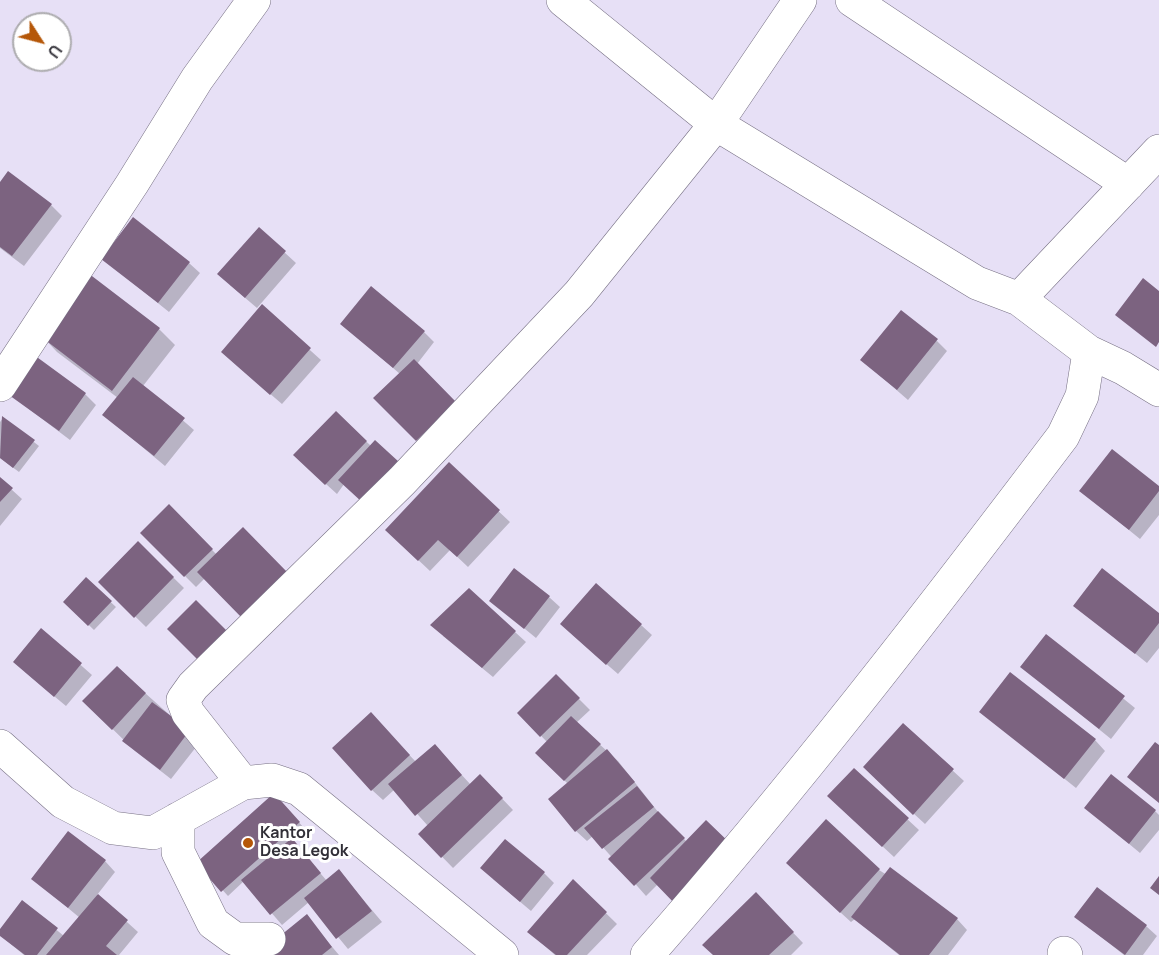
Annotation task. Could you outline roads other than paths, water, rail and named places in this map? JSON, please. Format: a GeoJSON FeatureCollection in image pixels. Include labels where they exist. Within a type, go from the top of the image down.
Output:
{"type":"FeatureCollection","features":[{"type":"Feature","properties":{"kind":"street"},"geometry":{"type":"LineString","coordinates":[[0,385],[132,184],[197,79],[254,0]]}},
{"type":"Feature","properties":{"kind":"street"},"geometry":{"type":"LineString","coordinates":[[563,0],[716,124],[977,283],[1019,299],[1089,352],[1124,368],[1159,390]]}},
{"type":"Feature","properties":{"kind":"street"},"geometry":{"type":"LineString","coordinates":[[243,783],[188,713],[183,700],[192,686],[402,481],[579,294],[716,124],[800,0]]}},
{"type":"Feature","properties":{"kind":"street"},"geometry":{"type":"LineString","coordinates":[[852,0],[1128,184]]}},
{"type":"Feature","properties":{"kind":"street"},"geometry":{"type":"LineString","coordinates":[[1019,299],[1159,151]]}},
{"type":"Feature","properties":{"kind":"street"},"geometry":{"type":"LineString","coordinates":[[647,955],[722,869],[893,658],[1063,436],[1082,396],[1089,352]]}},
{"type":"Feature","properties":{"kind":"street"},"geometry":{"type":"LineString","coordinates":[[0,746],[63,802],[113,828],[153,833],[243,783],[272,780],[299,789],[502,955]]}},
{"type":"Feature","properties":{"kind":"street"},"geometry":{"type":"LineString","coordinates":[[178,819],[178,852],[213,923],[235,939],[269,939]]}},
{"type":"Feature","properties":{"kind":"place","name":"Kantor Desa Legok"},"geometry":{"type":"Point","coordinates":[248,843]}}]}
